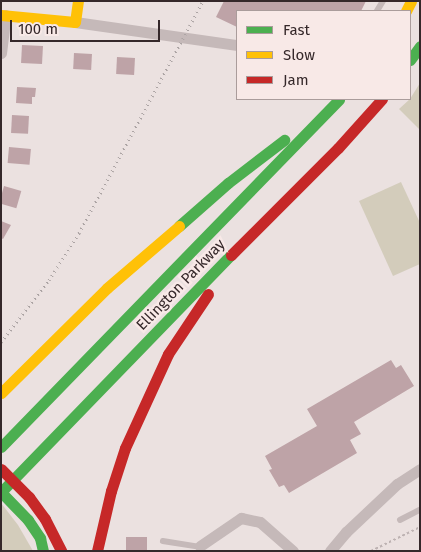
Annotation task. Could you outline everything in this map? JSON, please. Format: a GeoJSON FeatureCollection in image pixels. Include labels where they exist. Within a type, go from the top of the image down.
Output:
{"type":"FeatureCollection","features":[{"type":"Feature","properties":{"kind":"main road"},"geometry":{"type":"LineString","coordinates":[[3,15],[75,22],[78,1]]}},
{"type":"Feature","properties":{"kind":"main road"},"geometry":{"type":"LineString","coordinates":[[411,59],[420,46]]}},
{"type":"Feature","properties":{"kind":"main road"},"geometry":{"type":"LineString","coordinates":[[4,391],[114,282],[228,183],[337,100]]}},
{"type":"Feature","properties":{"kind":"main road","name":"Ellington Parkway"},"geometry":{"type":"LineString","coordinates":[[1,447],[337,100]]}},
{"type":"Feature","properties":{"kind":"main road","name":"Ellington Parkway"},"geometry":{"type":"LineString","coordinates":[[1,492],[262,223],[338,148],[381,100]]}},
{"type":"Feature","properties":{"kind":"main road"},"geometry":{"type":"LineString","coordinates":[[97,551],[111,491],[125,448],[168,354],[196,311],[262,223]]}},
{"type":"Feature","properties":{"kind":"main road"},"geometry":{"type":"LineString","coordinates":[[1,469],[29,497],[45,519],[61,551]]}},
{"type":"Feature","properties":{"kind":"main road"},"geometry":{"type":"LineString","coordinates":[[1,492],[28,520],[40,538],[43,551]]}},
{"type":"Feature","properties":{"kind":"street"},"geometry":{"type":"LineString","coordinates":[[1,53],[3,15]]}},
{"type":"Feature","properties":{"kind":"street"},"geometry":{"type":"LineString","coordinates":[[75,22],[236,45]]}},
{"type":"Feature","properties":{"kind":"street"},"geometry":{"type":"LineString","coordinates":[[330,551],[346,532],[397,484],[420,469]]}},
{"type":"Feature","properties":{"kind":"street"},"geometry":{"type":"LineString","coordinates":[[199,549],[241,518],[260,522],[293,551]]}},
{"type":"Feature","properties":{"kind":"lane"},"geometry":{"type":"LineString","coordinates":[[400,520],[420,510]]}},
{"type":"Feature","properties":{"kind":"lane"},"geometry":{"type":"LineString","coordinates":[[164,540],[199,549]]}},
{"type":"Feature","properties":{"kind":"path"},"geometry":{"type":"LineString","coordinates":[[371,551],[420,527]]}},
{"type":"Feature","properties":{"kind":"shaded area"},"geometry":{"type":"Polygon","coordinates":[[[420,83],[420,130],[399,109],[411,100],[420,83]]]}},
{"type":"Feature","properties":{"kind":"shaded area"},"geometry":{"type":"Polygon","coordinates":[[[401,182],[420,223],[420,264],[393,276],[359,201],[401,182]]]}},
{"type":"Feature","properties":{"kind":"shaded area"},"geometry":{"type":"Polygon","coordinates":[[[1,503],[18,525],[33,551],[1,551],[1,503]]]}},
{"type":"Feature","properties":{"kind":"building"},"geometry":{"type":"Polygon","coordinates":[[[224,1],[366,1],[362,10],[236,10],[236,27],[216,17],[224,1]]]}},
{"type":"Feature","properties":{"kind":"building"},"geometry":{"type":"Polygon","coordinates":[[[22,45],[43,46],[42,64],[21,63],[22,45]]]}},
{"type":"Feature","properties":{"kind":"building"},"geometry":{"type":"Polygon","coordinates":[[[74,53],[92,54],[91,70],[73,69],[74,53]]]}},
{"type":"Feature","properties":{"kind":"building"},"geometry":{"type":"Polygon","coordinates":[[[117,57],[135,58],[134,75],[116,74],[117,57]]]}},
{"type":"Feature","properties":{"kind":"building"},"geometry":{"type":"Polygon","coordinates":[[[17,87],[36,88],[35,97],[32,97],[32,104],[16,103],[17,87]]]}},
{"type":"Feature","properties":{"kind":"building"},"geometry":{"type":"Polygon","coordinates":[[[12,115],[29,116],[28,134],[11,133],[12,115]]]}},
{"type":"Feature","properties":{"kind":"building"},"geometry":{"type":"Polygon","coordinates":[[[9,147],[31,149],[30,165],[8,163],[9,147]]]}},
{"type":"Feature","properties":{"kind":"building"},"geometry":{"type":"Polygon","coordinates":[[[4,186],[21,191],[16,208],[1,204],[4,186]]]}},
{"type":"Feature","properties":{"kind":"building"},"geometry":{"type":"Polygon","coordinates":[[[1,221],[11,225],[3,239],[1,238],[1,221]]]}},
{"type":"Feature","properties":{"kind":"building"},"geometry":{"type":"Polygon","coordinates":[[[391,360],[396,368],[401,365],[414,386],[354,422],[361,434],[350,440],[357,453],[289,493],[284,485],[279,487],[269,470],[272,469],[265,456],[317,426],[307,409],[391,360]]]}},
{"type":"Feature","properties":{"kind":"building"},"geometry":{"type":"Polygon","coordinates":[[[126,537],[147,537],[147,551],[126,551],[126,537]]]}},
{"type":"Feature","properties":{"kind":"railway"},"geometry":{"type":"LineString","coordinates":[[1,342],[49,280],[79,233],[203,1]]}},
{"type":"Feature","properties":{"kind":"traffic: fast"},"geometry":{"type":"LineString","coordinates":[[411,59],[420,46]]}},
{"type":"Feature","properties":{"kind":"traffic: fast"},"geometry":{"type":"LineString","coordinates":[[1,447],[338,100]]}},
{"type":"Feature","properties":{"kind":"traffic: fast"},"geometry":{"type":"LineString","coordinates":[[179,226],[228,183],[284,140]]}},
{"type":"Feature","properties":{"kind":"traffic: fast"},"geometry":{"type":"LineString","coordinates":[[1,492],[231,255]]}},
{"type":"Feature","properties":{"kind":"traffic: fast"},"geometry":{"type":"LineString","coordinates":[[1,492],[28,520],[40,538]]}},
{"type":"Feature","properties":{"kind":"traffic: fast"},"geometry":{"type":"LineString","coordinates":[[40,538],[43,551]]}},
{"type":"Feature","properties":{"kind":"traffic: slow"},"geometry":{"type":"LineString","coordinates":[[1,15],[75,22],[78,1]]}},
{"type":"Feature","properties":{"kind":"traffic: slow"},"geometry":{"type":"LineString","coordinates":[[406,10],[411,1]]}},
{"type":"Feature","properties":{"kind":"traffic: slow"},"geometry":{"type":"LineString","coordinates":[[1,393],[107,288],[179,226]]}},
{"type":"Feature","properties":{"kind":"traffic: jam"},"geometry":{"type":"LineString","coordinates":[[231,255],[338,148],[381,100]]}},
{"type":"Feature","properties":{"kind":"traffic: jam"},"geometry":{"type":"LineString","coordinates":[[97,551],[111,491],[125,448],[168,354],[208,294]]}},
{"type":"Feature","properties":{"kind":"traffic: jam"},"geometry":{"type":"LineString","coordinates":[[1,469],[29,497],[45,519],[61,551]]}}]}
